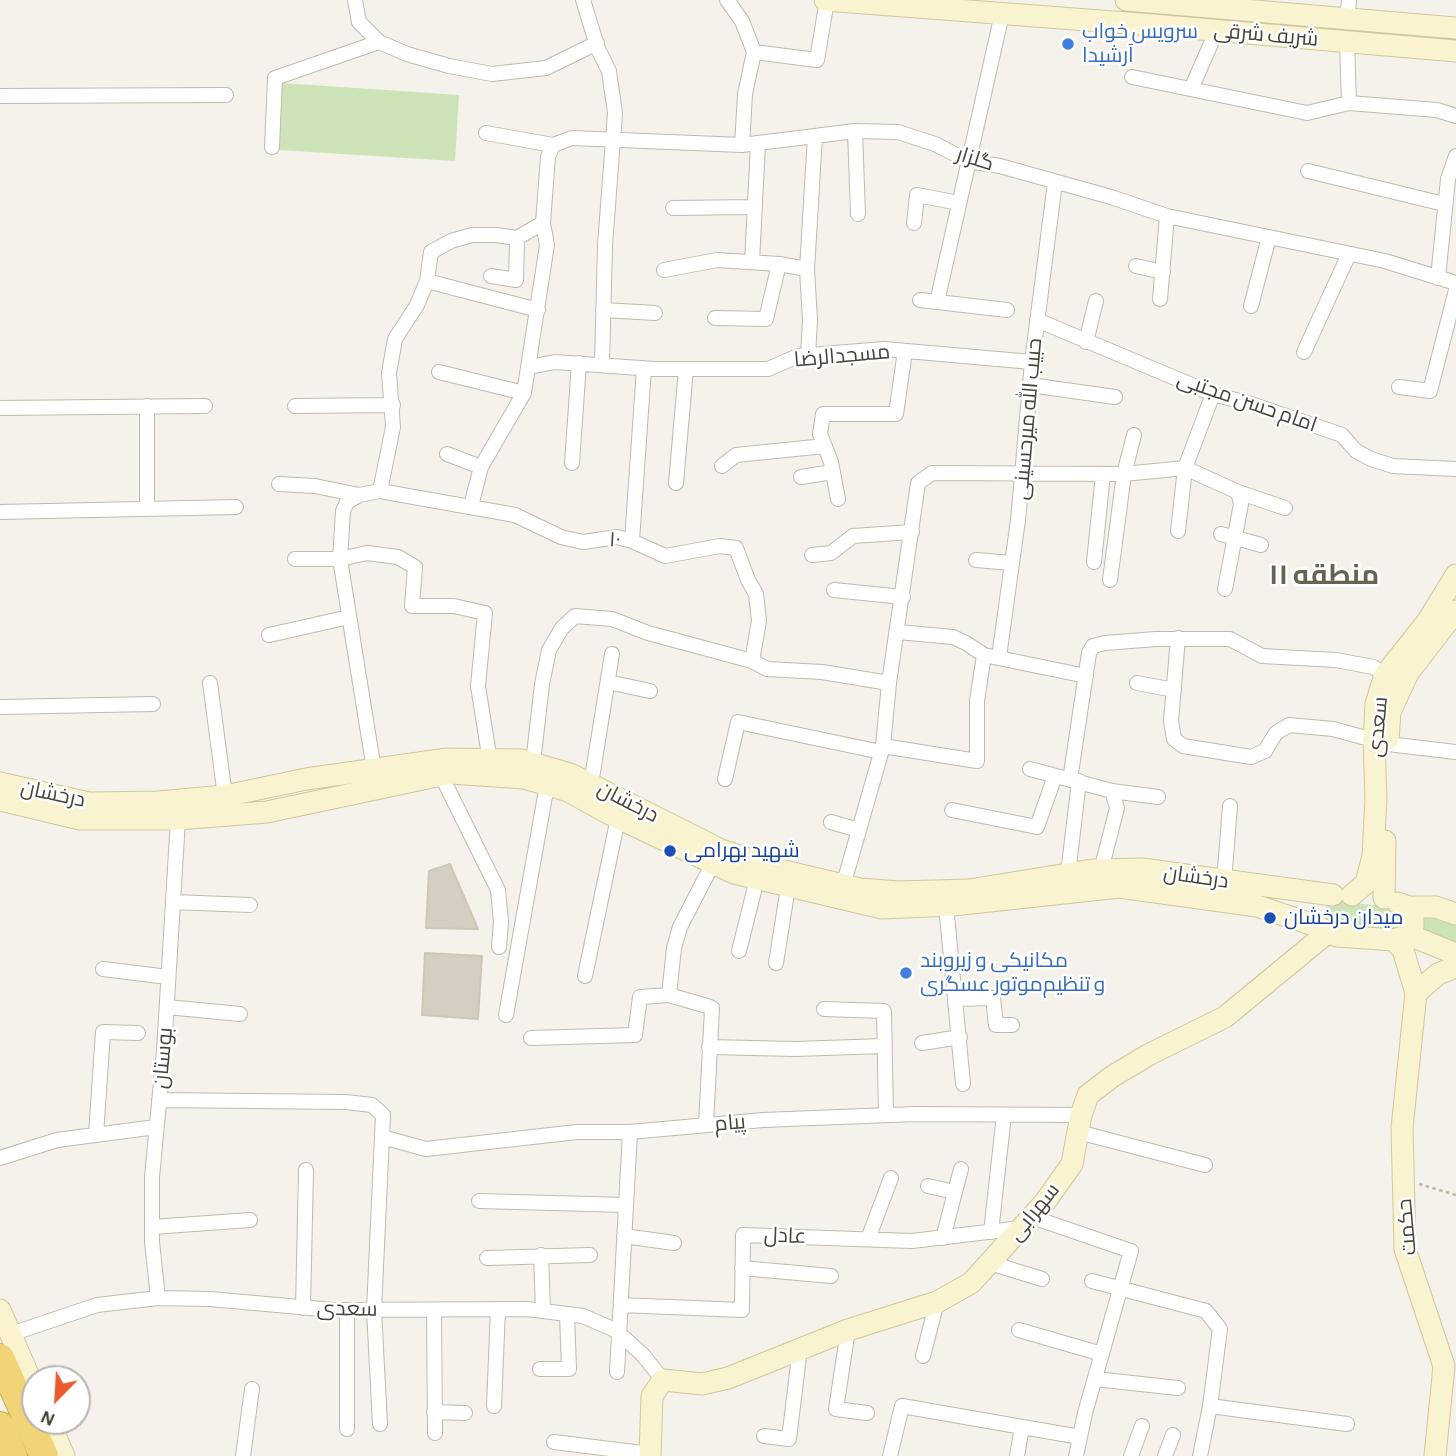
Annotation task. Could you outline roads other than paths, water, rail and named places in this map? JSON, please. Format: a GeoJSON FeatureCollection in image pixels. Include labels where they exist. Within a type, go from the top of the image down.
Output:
{"type":"FeatureCollection","features":[{"type":"Feature","properties":{"kind":"highway"},"geometry":{"type":"LineString","coordinates":[[5,1346],[44,1456]]}},
{"type":"Feature","properties":{"kind":"highway"},"geometry":{"type":"LineString","coordinates":[[0,1426],[13,1456]]}},
{"type":"Feature","properties":{"kind":"main road","name":"شریف شرقی"},"geometry":{"type":"LineString","coordinates":[[826,0],[1456,51]]}},
{"type":"Feature","properties":{"kind":"main road","name":"شریف شرقی"},"geometry":{"type":"LineString","coordinates":[[1126,0],[1348,9],[1456,28]]}},
{"type":"Feature","properties":{"kind":"main road"},"geometry":{"type":"LineString","coordinates":[[1160,25],[1161,3]]}},
{"type":"Feature","properties":{"kind":"main road","name":"سعدی"},"geometry":{"type":"LineString","coordinates":[[1384,898],[1384,767],[1376,704],[1394,680],[1456,575]]}},
{"type":"Feature","properties":{"kind":"main road","name":"سعدی"},"geometry":{"type":"LineString","coordinates":[[1394,680],[1408,673],[1456,611]]}},
{"type":"Feature","properties":{"kind":"main road","name":"سعدی"},"geometry":{"type":"LineString","coordinates":[[1343,895],[1366,883],[1373,856],[1381,743]]}},
{"type":"Feature","properties":{"kind":"main road","name":"درخشان"},"geometry":{"type":"LineString","coordinates":[[0,800],[80,819],[178,819],[267,812],[447,759],[490,768],[568,791],[734,873],[788,887],[841,892],[860,889],[898,892],[969,890],[1068,874],[1142,869],[1343,895]]}},
{"type":"Feature","properties":{"kind":"main road","name":"درخشان"},"geometry":{"type":"LineString","coordinates":[[0,783],[89,803],[158,802],[225,796],[306,779],[442,775],[522,760],[570,774],[721,850],[881,908],[946,905],[1119,887],[1257,906],[1322,930]]}},
{"type":"Feature","properties":{"kind":"main road"},"geometry":{"type":"LineString","coordinates":[[1456,914],[1436,907],[1409,907],[1384,898],[1343,895],[1320,901],[1316,914],[1322,930],[1367,940],[1402,938],[1456,954]]}},
{"type":"Feature","properties":{"kind":"main road"},"geometry":{"type":"LineString","coordinates":[[1409,907],[1414,921],[1402,938],[1416,993],[1438,974],[1456,967]]}},
{"type":"Feature","properties":{"kind":"main road","name":"سهرابی"},"geometry":{"type":"LineString","coordinates":[[663,1380],[702,1384],[728,1378],[848,1330],[937,1302],[971,1283],[1027,1222],[1072,1164],[1079,1124],[1088,1095],[1113,1076],[1225,1017],[1322,930]]}},
{"type":"Feature","properties":{"kind":"main road","name":"حکمت"},"geometry":{"type":"LineString","coordinates":[[1416,993],[1402,1128],[1405,1249],[1444,1366],[1448,1409],[1435,1456]]}},
{"type":"Feature","properties":{"kind":"main road"},"geometry":{"type":"LineString","coordinates":[[0,1310],[5,1346],[21,1369]]}},
{"type":"Feature","properties":{"kind":"main road"},"geometry":{"type":"LineString","coordinates":[[650,1455],[652,1396],[663,1380]]}},
{"type":"Feature","properties":{"kind":"main road"},"geometry":{"type":"LineString","coordinates":[[55,1435],[64,1456]]}},
{"type":"Feature","properties":{"kind":"street"},"geometry":{"type":"LineString","coordinates":[[355,0],[359,22],[379,42],[407,54],[449,66],[492,74],[546,68],[597,43]]}},
{"type":"Feature","properties":{"kind":"street"},"geometry":{"type":"LineString","coordinates":[[583,0],[609,71],[615,113],[605,245],[602,364]]}},
{"type":"Feature","properties":{"kind":"street"},"geometry":{"type":"LineString","coordinates":[[727,0],[742,21],[754,52],[745,94],[742,145]]}},
{"type":"Feature","properties":{"kind":"street"},"geometry":{"type":"LineString","coordinates":[[754,52],[817,60],[826,0]]}},
{"type":"Feature","properties":{"kind":"street"},"geometry":{"type":"LineString","coordinates":[[937,302],[1002,13]]}},
{"type":"Feature","properties":{"kind":"street"},"geometry":{"type":"LineString","coordinates":[[1191,89],[1217,30]]}},
{"type":"Feature","properties":{"kind":"street"},"geometry":{"type":"LineString","coordinates":[[272,146],[275,78],[379,42]]}},
{"type":"Feature","properties":{"kind":"street"},"geometry":{"type":"LineString","coordinates":[[1347,42],[1349,103]]}},
{"type":"Feature","properties":{"kind":"street"},"geometry":{"type":"LineString","coordinates":[[1132,77],[1307,113],[1349,103],[1437,110],[1456,116]]}},
{"type":"Feature","properties":{"kind":"street"},"geometry":{"type":"LineString","coordinates":[[0,96],[226,95]]}},
{"type":"Feature","properties":{"kind":"street"},"geometry":{"type":"LineString","coordinates":[[855,131],[858,214]]}},
{"type":"Feature","properties":{"kind":"street","name":"گلزار"},"geometry":{"type":"LineString","coordinates":[[486,133],[553,145],[572,138],[742,145],[855,131],[898,132],[935,144],[968,161],[1000,166],[1167,216],[1385,261],[1456,284]]}},
{"type":"Feature","properties":{"kind":"street"},"geometry":{"type":"LineString","coordinates":[[808,355],[810,320],[807,269],[815,137]]}},
{"type":"Feature","properties":{"kind":"street"},"geometry":{"type":"LineString","coordinates":[[752,262],[758,144]]}},
{"type":"Feature","properties":{"kind":"street"},"geometry":{"type":"LineString","coordinates":[[471,506],[481,467],[524,393],[547,245],[543,222],[548,157],[553,145]]}},
{"type":"Feature","properties":{"kind":"street"},"geometry":{"type":"LineString","coordinates":[[1437,278],[1449,224],[1444,204],[1448,178],[1456,156]]}},
{"type":"Feature","properties":{"kind":"street"},"geometry":{"type":"LineString","coordinates":[[1308,171],[1444,204]]}},
{"type":"Feature","properties":{"kind":"street","name":"حبیب الله میرحسینی"},"geometry":{"type":"LineString","coordinates":[[999,657],[1055,182]]}},
{"type":"Feature","properties":{"kind":"street"},"geometry":{"type":"LineString","coordinates":[[914,223],[917,195],[959,203]]}},
{"type":"Feature","properties":{"kind":"street"},"geometry":{"type":"LineString","coordinates":[[673,208],[753,207]]}},
{"type":"Feature","properties":{"kind":"street"},"geometry":{"type":"LineString","coordinates":[[1160,299],[1167,216]]}},
{"type":"Feature","properties":{"kind":"street"},"geometry":{"type":"LineString","coordinates":[[375,779],[340,559],[343,511],[348,502],[359,495],[380,491],[393,427],[388,373],[395,339],[417,305],[427,281],[432,252],[451,241],[472,235],[517,238],[528,234],[543,222]]}},
{"type":"Feature","properties":{"kind":"street"},"geometry":{"type":"LineString","coordinates":[[1251,306],[1269,237]]}},
{"type":"Feature","properties":{"kind":"street"},"geometry":{"type":"LineString","coordinates":[[491,276],[516,280],[517,238]]}},
{"type":"Feature","properties":{"kind":"street"},"geometry":{"type":"LineString","coordinates":[[1304,352],[1349,254]]}},
{"type":"Feature","properties":{"kind":"street"},"geometry":{"type":"LineString","coordinates":[[664,270],[718,260],[779,264],[807,269]]}},
{"type":"Feature","properties":{"kind":"street"},"geometry":{"type":"LineString","coordinates":[[715,318],[766,319],[779,264]]}},
{"type":"Feature","properties":{"kind":"street"},"geometry":{"type":"LineString","coordinates":[[1136,266],[1163,272]]}},
{"type":"Feature","properties":{"kind":"street"},"geometry":{"type":"LineString","coordinates":[[427,281],[538,310]]}},
{"type":"Feature","properties":{"kind":"street"},"geometry":{"type":"LineString","coordinates":[[1399,387],[1430,391],[1456,290]]}},
{"type":"Feature","properties":{"kind":"street"},"geometry":{"type":"LineString","coordinates":[[920,300],[1007,310]]}},
{"type":"Feature","properties":{"kind":"street"},"geometry":{"type":"LineString","coordinates":[[1086,342],[1096,301]]}},
{"type":"Feature","properties":{"kind":"street"},"geometry":{"type":"LineString","coordinates":[[603,310],[654,313]]}},
{"type":"Feature","properties":{"kind":"street","name":"امام حسن مجتبی"},"geometry":{"type":"LineString","coordinates":[[1037,320],[1213,394],[1342,435],[1356,451],[1370,459],[1393,466],[1456,468]]}},
{"type":"Feature","properties":{"kind":"street","name":"مسجدالرضا"},"geometry":{"type":"LineString","coordinates":[[529,367],[555,362],[644,368],[768,369],[798,356],[884,349],[1032,362]]}},
{"type":"Feature","properties":{"kind":"street"},"geometry":{"type":"LineString","coordinates":[[838,499],[833,472],[820,434],[823,414],[896,414],[905,351]]}},
{"type":"Feature","properties":{"kind":"street"},"geometry":{"type":"LineString","coordinates":[[572,463],[579,363]]}},
{"type":"Feature","properties":{"kind":"street"},"geometry":{"type":"LineString","coordinates":[[632,541],[644,368]]}},
{"type":"Feature","properties":{"kind":"street"},"geometry":{"type":"LineString","coordinates":[[676,483],[686,369]]}},
{"type":"Feature","properties":{"kind":"street"},"geometry":{"type":"LineString","coordinates":[[439,372],[524,393]]}},
{"type":"Feature","properties":{"kind":"street"},"geometry":{"type":"LineString","coordinates":[[1030,385],[1115,397]]}},
{"type":"Feature","properties":{"kind":"street"},"geometry":{"type":"LineString","coordinates":[[1178,531],[1185,468],[1213,394]]}},
{"type":"Feature","properties":{"kind":"street"},"geometry":{"type":"LineString","coordinates":[[295,406],[393,405]]}},
{"type":"Feature","properties":{"kind":"street"},"geometry":{"type":"LineString","coordinates":[[147,406],[147,509]]}},
{"type":"Feature","properties":{"kind":"street"},"geometry":{"type":"LineString","coordinates":[[0,408],[205,406]]}},
{"type":"Feature","properties":{"kind":"street"},"geometry":{"type":"LineString","coordinates":[[1110,580],[1124,474],[1135,435]]}},
{"type":"Feature","properties":{"kind":"street"},"geometry":{"type":"LineString","coordinates":[[722,466],[736,455],[825,446]]}},
{"type":"Feature","properties":{"kind":"street"},"geometry":{"type":"LineString","coordinates":[[447,454],[481,467]]}},
{"type":"Feature","properties":{"kind":"street"},"geometry":{"type":"LineString","coordinates":[[841,892],[882,749],[918,483],[932,473],[1124,474],[1185,468],[1238,492],[1285,508]]}},
{"type":"Feature","properties":{"kind":"street"},"geometry":{"type":"LineString","coordinates":[[801,477],[833,472]]}},
{"type":"Feature","properties":{"kind":"street"},"geometry":{"type":"LineString","coordinates":[[1094,562],[1103,474]]}},
{"type":"Feature","properties":{"kind":"street"},"geometry":{"type":"LineString","coordinates":[[279,484],[315,486],[359,495]]}},
{"type":"Feature","properties":{"kind":"street","name":"۱۰"},"geometry":{"type":"LineString","coordinates":[[380,491],[515,514],[561,537],[583,542],[617,537],[665,556],[720,546],[736,548],[756,594],[759,621],[752,661]]}},
{"type":"Feature","properties":{"kind":"street"},"geometry":{"type":"LineString","coordinates":[[1225,589],[1227,536],[1241,504],[1238,492]]}},
{"type":"Feature","properties":{"kind":"street"},"geometry":{"type":"LineString","coordinates":[[0,512],[236,507]]}},
{"type":"Feature","properties":{"kind":"street"},"geometry":{"type":"LineString","coordinates":[[812,555],[831,553],[853,536],[912,532]]}},
{"type":"Feature","properties":{"kind":"street"},"geometry":{"type":"LineString","coordinates":[[1227,536],[1261,545]]}},
{"type":"Feature","properties":{"kind":"street"},"geometry":{"type":"LineString","coordinates":[[295,559],[340,559],[367,554],[398,557],[415,567],[412,606],[454,606],[485,613],[478,686],[490,768]]}},
{"type":"Feature","properties":{"kind":"street"},"geometry":{"type":"LineString","coordinates":[[976,560],[1012,563]]}},
{"type":"Feature","properties":{"kind":"street"},"geometry":{"type":"LineString","coordinates":[[834,590],[903,597]]}},
{"type":"Feature","properties":{"kind":"street"},"geometry":{"type":"LineString","coordinates":[[533,763],[542,684],[549,650],[562,628],[575,616],[612,619],[658,636],[752,661],[767,669],[822,673],[889,683]]}},
{"type":"Feature","properties":{"kind":"street"},"geometry":{"type":"LineString","coordinates":[[269,635],[349,617]]}},
{"type":"Feature","properties":{"kind":"street"},"geometry":{"type":"LineString","coordinates":[[898,632],[953,637],[984,655],[1086,676]]}},
{"type":"Feature","properties":{"kind":"street"},"geometry":{"type":"LineString","coordinates":[[1178,638],[1171,721],[1174,739],[1183,746],[1251,757],[1265,751],[1276,733],[1289,725],[1333,729],[1381,743],[1456,751]]}},
{"type":"Feature","properties":{"kind":"street"},"geometry":{"type":"LineString","coordinates":[[1068,874],[1086,676],[1089,653],[1093,646],[1178,638],[1230,639],[1262,656],[1336,660],[1373,667],[1394,680]]}},
{"type":"Feature","properties":{"kind":"street"},"geometry":{"type":"LineString","coordinates":[[591,784],[612,654]]}},
{"type":"Feature","properties":{"kind":"street"},"geometry":{"type":"LineString","coordinates":[[725,779],[738,722],[882,749],[977,761],[977,701],[984,655]]}},
{"type":"Feature","properties":{"kind":"street"},"geometry":{"type":"LineString","coordinates":[[210,682],[225,796]]}},
{"type":"Feature","properties":{"kind":"street"},"geometry":{"type":"LineString","coordinates":[[608,682],[650,691]]}},
{"type":"Feature","properties":{"kind":"street"},"geometry":{"type":"LineString","coordinates":[[1137,683],[1174,690]]}},
{"type":"Feature","properties":{"kind":"street"},"geometry":{"type":"LineString","coordinates":[[0,707],[153,704]]}},
{"type":"Feature","properties":{"kind":"street"},"geometry":{"type":"LineString","coordinates":[[1030,769],[1112,791],[1158,797]]}},
{"type":"Feature","properties":{"kind":"street"},"geometry":{"type":"LineString","coordinates":[[442,775],[498,890],[501,922],[499,947]]}},
{"type":"Feature","properties":{"kind":"street"},"geometry":{"type":"LineString","coordinates":[[952,810],[1037,827],[1055,776]]}},
{"type":"Feature","properties":{"kind":"street"},"geometry":{"type":"LineString","coordinates":[[506,1015],[547,785]]}},
{"type":"Feature","properties":{"kind":"street"},"geometry":{"type":"LineString","coordinates":[[1101,870],[1117,808],[1112,791]]}},
{"type":"Feature","properties":{"kind":"street"},"geometry":{"type":"LineString","coordinates":[[1224,881],[1230,806]]}},
{"type":"Feature","properties":{"kind":"street"},"geometry":{"type":"LineString","coordinates":[[585,976],[618,818]]}},
{"type":"Feature","properties":{"kind":"street","name":"بوستان"},"geometry":{"type":"LineString","coordinates":[[158,1298],[152,1227],[152,1177],[167,1007],[178,819]]}},
{"type":"Feature","properties":{"kind":"street"},"geometry":{"type":"LineString","coordinates":[[831,822],[859,830]]}},
{"type":"Feature","properties":{"kind":"street"},"geometry":{"type":"LineString","coordinates":[[669,995],[674,948],[680,927],[713,863]]}},
{"type":"Feature","properties":{"kind":"street"},"geometry":{"type":"LineString","coordinates":[[739,951],[757,879]]}},
{"type":"Feature","properties":{"kind":"street"},"geometry":{"type":"LineString","coordinates":[[776,963],[788,887]]}},
{"type":"Feature","properties":{"kind":"street"},"geometry":{"type":"LineString","coordinates":[[173,902],[250,905]]}},
{"type":"Feature","properties":{"kind":"street"},"geometry":{"type":"LineString","coordinates":[[946,905],[961,1037],[963,1084]]}},
{"type":"Feature","properties":{"kind":"street"},"geometry":{"type":"LineString","coordinates":[[103,969],[169,977]]}},
{"type":"Feature","properties":{"kind":"street"},"geometry":{"type":"LineString","coordinates":[[531,1038],[635,1035],[640,998],[669,995],[712,1008],[706,1125]]}},
{"type":"Feature","properties":{"kind":"street"},"geometry":{"type":"LineString","coordinates":[[956,999],[993,998],[996,1025],[1012,1024]]}},
{"type":"Feature","properties":{"kind":"street"},"geometry":{"type":"LineString","coordinates":[[167,1007],[240,1014]]}},
{"type":"Feature","properties":{"kind":"street"},"geometry":{"type":"LineString","coordinates":[[824,1009],[884,1011],[886,1115]]}},
{"type":"Feature","properties":{"kind":"street"},"geometry":{"type":"LineString","coordinates":[[96,1135],[103,1032],[138,1033]]}},
{"type":"Feature","properties":{"kind":"street"},"geometry":{"type":"LineString","coordinates":[[922,1042],[961,1037]]}},
{"type":"Feature","properties":{"kind":"street"},"geometry":{"type":"LineString","coordinates":[[709,1047],[795,1049],[884,1046]]}},
{"type":"Feature","properties":{"kind":"street"},"geometry":{"type":"LineString","coordinates":[[159,1100],[346,1102],[372,1105],[383,1115],[374,1310],[380,1424]]}},
{"type":"Feature","properties":{"kind":"street","name":"پیام"},"geometry":{"type":"LineString","coordinates":[[382,1137],[426,1149],[577,1132],[630,1132],[886,1115],[1004,1115],[1079,1124],[1205,1165]]}},
{"type":"Feature","properties":{"kind":"street"},"geometry":{"type":"LineString","coordinates":[[991,1232],[1004,1115]]}},
{"type":"Feature","properties":{"kind":"street"},"geometry":{"type":"LineString","coordinates":[[1,1155],[57,1140],[156,1127]]}},
{"type":"Feature","properties":{"kind":"street"},"geometry":{"type":"LineString","coordinates":[[617,1372],[630,1132]]}},
{"type":"Feature","properties":{"kind":"street"},"geometry":{"type":"LineString","coordinates":[[943,1238],[961,1168]]}},
{"type":"Feature","properties":{"kind":"street"},"geometry":{"type":"LineString","coordinates":[[303,1308],[306,1170]]}},
{"type":"Feature","properties":{"kind":"street"},"geometry":{"type":"LineString","coordinates":[[868,1238],[891,1178]]}},
{"type":"Feature","properties":{"kind":"street"},"geometry":{"type":"LineString","coordinates":[[928,1186],[955,1192]]}},
{"type":"Feature","properties":{"kind":"street"},"geometry":{"type":"LineString","coordinates":[[479,1201],[626,1205]]}},
{"type":"Feature","properties":{"kind":"street"},"geometry":{"type":"LineString","coordinates":[[152,1227],[250,1220]]}},
{"type":"Feature","properties":{"kind":"street"},"geometry":{"type":"LineString","coordinates":[[1027,1222],[1131,1251],[1094,1379],[1076,1456]]}},
{"type":"Feature","properties":{"kind":"street","name":"عادل"},"geometry":{"type":"LineString","coordinates":[[621,1305],[742,1310],[743,1235],[912,1241],[991,1232],[1027,1222]]}},
{"type":"Feature","properties":{"kind":"street"},"geometry":{"type":"LineString","coordinates":[[624,1236],[674,1243]]}},
{"type":"Feature","properties":{"kind":"street"},"geometry":{"type":"LineString","coordinates":[[541,1255],[543,1311]]}},
{"type":"Feature","properties":{"kind":"street"},"geometry":{"type":"LineString","coordinates":[[487,1258],[590,1255]]}},
{"type":"Feature","properties":{"kind":"street"},"geometry":{"type":"LineString","coordinates":[[990,1263],[1042,1279]]}},
{"type":"Feature","properties":{"kind":"street"},"geometry":{"type":"LineString","coordinates":[[743,1268],[831,1276]]}},
{"type":"Feature","properties":{"kind":"street"},"geometry":{"type":"LineString","coordinates":[[1092,1281],[1206,1311],[1220,1329],[1210,1406],[1200,1456]]}},
{"type":"Feature","properties":{"kind":"street","name":"سعدی"},"geometry":{"type":"LineString","coordinates":[[5,1346],[97,1305],[158,1298],[210,1299],[347,1310],[543,1311],[583,1316],[619,1333],[642,1354],[663,1380]]}},
{"type":"Feature","properties":{"kind":"street"},"geometry":{"type":"LineString","coordinates":[[923,1356],[937,1302]]}},
{"type":"Feature","properties":{"kind":"street"},"geometry":{"type":"LineString","coordinates":[[494,1406],[498,1309]]}},
{"type":"Feature","properties":{"kind":"street"},"geometry":{"type":"LineString","coordinates":[[347,1310],[347,1429]]}},
{"type":"Feature","properties":{"kind":"street"},"geometry":{"type":"LineString","coordinates":[[434,1310],[435,1433]]}},
{"type":"Feature","properties":{"kind":"street"},"geometry":{"type":"LineString","coordinates":[[540,1369],[569,1369],[567,1314]]}},
{"type":"Feature","properties":{"kind":"street"},"geometry":{"type":"LineString","coordinates":[[848,1330],[836,1409],[867,1413]]}},
{"type":"Feature","properties":{"kind":"street"},"geometry":{"type":"LineString","coordinates":[[1019,1330],[1102,1354]]}},
{"type":"Feature","properties":{"kind":"street"},"geometry":{"type":"LineString","coordinates":[[764,1436],[789,1439],[800,1348]]}},
{"type":"Feature","properties":{"kind":"street"},"geometry":{"type":"LineString","coordinates":[[1094,1379],[1178,1388]]}},
{"type":"Feature","properties":{"kind":"street"},"geometry":{"type":"LineString","coordinates":[[243,1456],[252,1390]]}},
{"type":"Feature","properties":{"kind":"street"},"geometry":{"type":"LineString","coordinates":[[890,1456],[902,1406],[1080,1437]]}},
{"type":"Feature","properties":{"kind":"street"},"geometry":{"type":"LineString","coordinates":[[1210,1406],[1347,1424]]}},
{"type":"Feature","properties":{"kind":"street"},"geometry":{"type":"LineString","coordinates":[[434,1412],[464,1413]]}},
{"type":"Feature","properties":{"kind":"street"},"geometry":{"type":"LineString","coordinates":[[1131,1456],[1142,1426]]}},
{"type":"Feature","properties":{"kind":"street"},"geometry":{"type":"LineString","coordinates":[[1017,1456],[1022,1427]]}},
{"type":"Feature","properties":{"kind":"street"},"geometry":{"type":"LineString","coordinates":[[1165,1456],[1173,1435]]}},
{"type":"Feature","properties":{"kind":"street"},"geometry":{"type":"LineString","coordinates":[[554,1442],[650,1455]]}},
{"type":"Feature","properties":{"kind":"place","name":"سرویس خواب آرشیدا"},"geometry":{"type":"Point","coordinates":[1068,44]}},
{"type":"Feature","properties":{"kind":"place","name":"شهید بهرامی"},"geometry":{"type":"Point","coordinates":[670,851]}},
{"type":"Feature","properties":{"kind":"place","name":"میدان درخشان"},"geometry":{"type":"Point","coordinates":[1270,918]}},
{"type":"Feature","properties":{"kind":"place","name":"مکانیکی و زیروبند و تنظیم‌موتور عسگری"},"geometry":{"type":"Point","coordinates":[906,973]}},
{"type":"Feature","properties":{"kind":"district","name":"منطقه ۱۱"},"geometry":{"type":"Point","coordinates":[1324,576]}}]}
